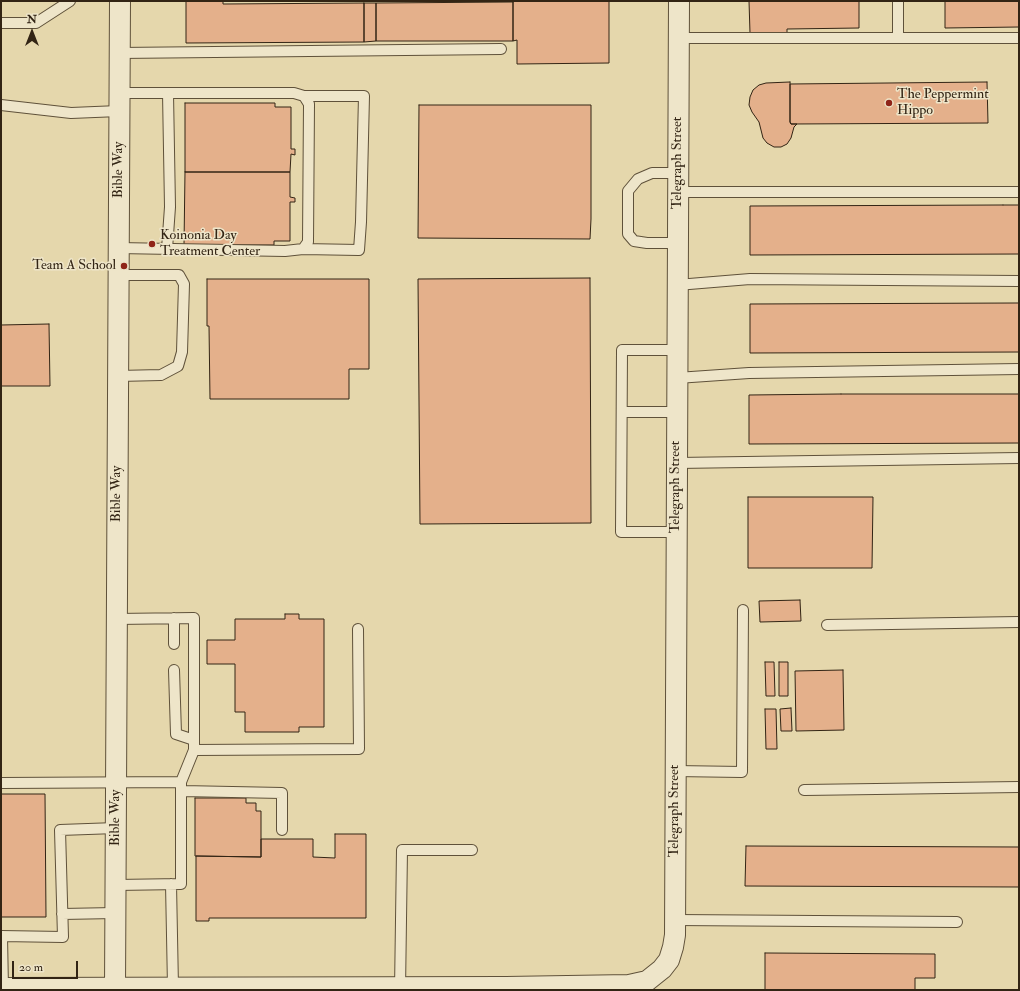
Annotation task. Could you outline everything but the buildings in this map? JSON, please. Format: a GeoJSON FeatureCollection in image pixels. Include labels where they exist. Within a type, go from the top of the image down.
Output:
{"type":"FeatureCollection","features":[{"type":"Feature","properties":{"kind":"street","name":"Bible Way"},"geometry":{"type":"LineString","coordinates":[[120,1],[115,913],[120,988]]}},
{"type":"Feature","properties":{"kind":"street","name":"Telegraph Street"},"geometry":{"type":"LineString","coordinates":[[656,979],[669,960],[673,947],[675,920],[679,1]]}},
{"type":"Feature","properties":{"kind":"street"},"geometry":{"type":"LineString","coordinates":[[2,988],[173,987],[259,989],[506,989],[629,985],[656,979]]}},
{"type":"Feature","properties":{"kind":"lane"},"geometry":{"type":"LineString","coordinates":[[1,24],[36,23],[70,1]]}},
{"type":"Feature","properties":{"kind":"lane"},"geometry":{"type":"LineString","coordinates":[[898,1],[898,38]]}},
{"type":"Feature","properties":{"kind":"lane"},"geometry":{"type":"LineString","coordinates":[[678,38],[1019,38]]}},
{"type":"Feature","properties":{"kind":"lane"},"geometry":{"type":"LineString","coordinates":[[119,53],[501,49]]}},
{"type":"Feature","properties":{"kind":"lane"},"geometry":{"type":"LineString","coordinates":[[167,249],[170,207],[168,93]]}},
{"type":"Feature","properties":{"kind":"lane"},"geometry":{"type":"LineString","coordinates":[[1,105],[70,113],[168,93],[294,93],[304,96],[364,96],[359,250],[304,249],[285,251],[118,248]]}},
{"type":"Feature","properties":{"kind":"lane"},"geometry":{"type":"LineString","coordinates":[[304,96],[309,104],[308,242],[304,249]]}},
{"type":"Feature","properties":{"kind":"lane"},"geometry":{"type":"LineString","coordinates":[[678,173],[652,173],[638,179],[628,191],[628,234],[634,241],[648,243],[678,243]]}},
{"type":"Feature","properties":{"kind":"lane"},"geometry":{"type":"LineString","coordinates":[[678,192],[1019,192]]}},
{"type":"Feature","properties":{"kind":"lane"},"geometry":{"type":"LineString","coordinates":[[118,275],[179,275],[184,284],[182,352],[178,366],[161,375],[118,376]]}},
{"type":"Feature","properties":{"kind":"lane"},"geometry":{"type":"LineString","coordinates":[[677,285],[750,279],[1019,281]]}},
{"type":"Feature","properties":{"kind":"lane"},"geometry":{"type":"LineString","coordinates":[[676,532],[621,532],[622,350],[677,350]]}},
{"type":"Feature","properties":{"kind":"lane"},"geometry":{"type":"LineString","coordinates":[[677,378],[749,373],[1019,369]]}},
{"type":"Feature","properties":{"kind":"lane"},"geometry":{"type":"LineString","coordinates":[[622,412],[677,412]]}},
{"type":"Feature","properties":{"kind":"lane"},"geometry":{"type":"LineString","coordinates":[[676,463],[1019,458]]}},
{"type":"Feature","properties":{"kind":"lane"},"geometry":{"type":"LineString","coordinates":[[675,771],[742,772],[743,610]]}},
{"type":"Feature","properties":{"kind":"lane"},"geometry":{"type":"LineString","coordinates":[[174,618],[174,644]]}},
{"type":"Feature","properties":{"kind":"lane"},"geometry":{"type":"LineString","coordinates":[[116,620],[194,618],[194,745],[182,786],[180,884],[116,884]]}},
{"type":"Feature","properties":{"kind":"lane"},"geometry":{"type":"LineString","coordinates":[[827,625],[1019,622]]}},
{"type":"Feature","properties":{"kind":"lane"},"geometry":{"type":"LineString","coordinates":[[174,670],[176,734],[194,745],[359,750],[358,629]]}},
{"type":"Feature","properties":{"kind":"lane"},"geometry":{"type":"LineString","coordinates":[[1,783],[116,782],[282,793],[282,830]]}},
{"type":"Feature","properties":{"kind":"lane"},"geometry":{"type":"LineString","coordinates":[[804,790],[1019,787]]}},
{"type":"Feature","properties":{"kind":"lane"},"geometry":{"type":"LineString","coordinates":[[2,988],[2,936],[63,937],[60,830],[116,828]]}},
{"type":"Feature","properties":{"kind":"lane"},"geometry":{"type":"LineString","coordinates":[[400,989],[402,850],[472,850]]}},
{"type":"Feature","properties":{"kind":"lane"},"geometry":{"type":"LineString","coordinates":[[171,884],[173,987]]}},
{"type":"Feature","properties":{"kind":"lane"},"geometry":{"type":"LineString","coordinates":[[62,914],[115,913]]}},
{"type":"Feature","properties":{"kind":"lane"},"geometry":{"type":"LineString","coordinates":[[675,920],[957,922]]}},
{"type":"Feature","properties":{"kind":"place","name":"The Peppermint Hippo"},"geometry":{"type":"Point","coordinates":[889,103]}},
{"type":"Feature","properties":{"kind":"place","name":"Koinonia Day Treatment Center"},"geometry":{"type":"Point","coordinates":[152,244]}},
{"type":"Feature","properties":{"kind":"place","name":"Team A School"},"geometry":{"type":"Point","coordinates":[124,266]}}]}
